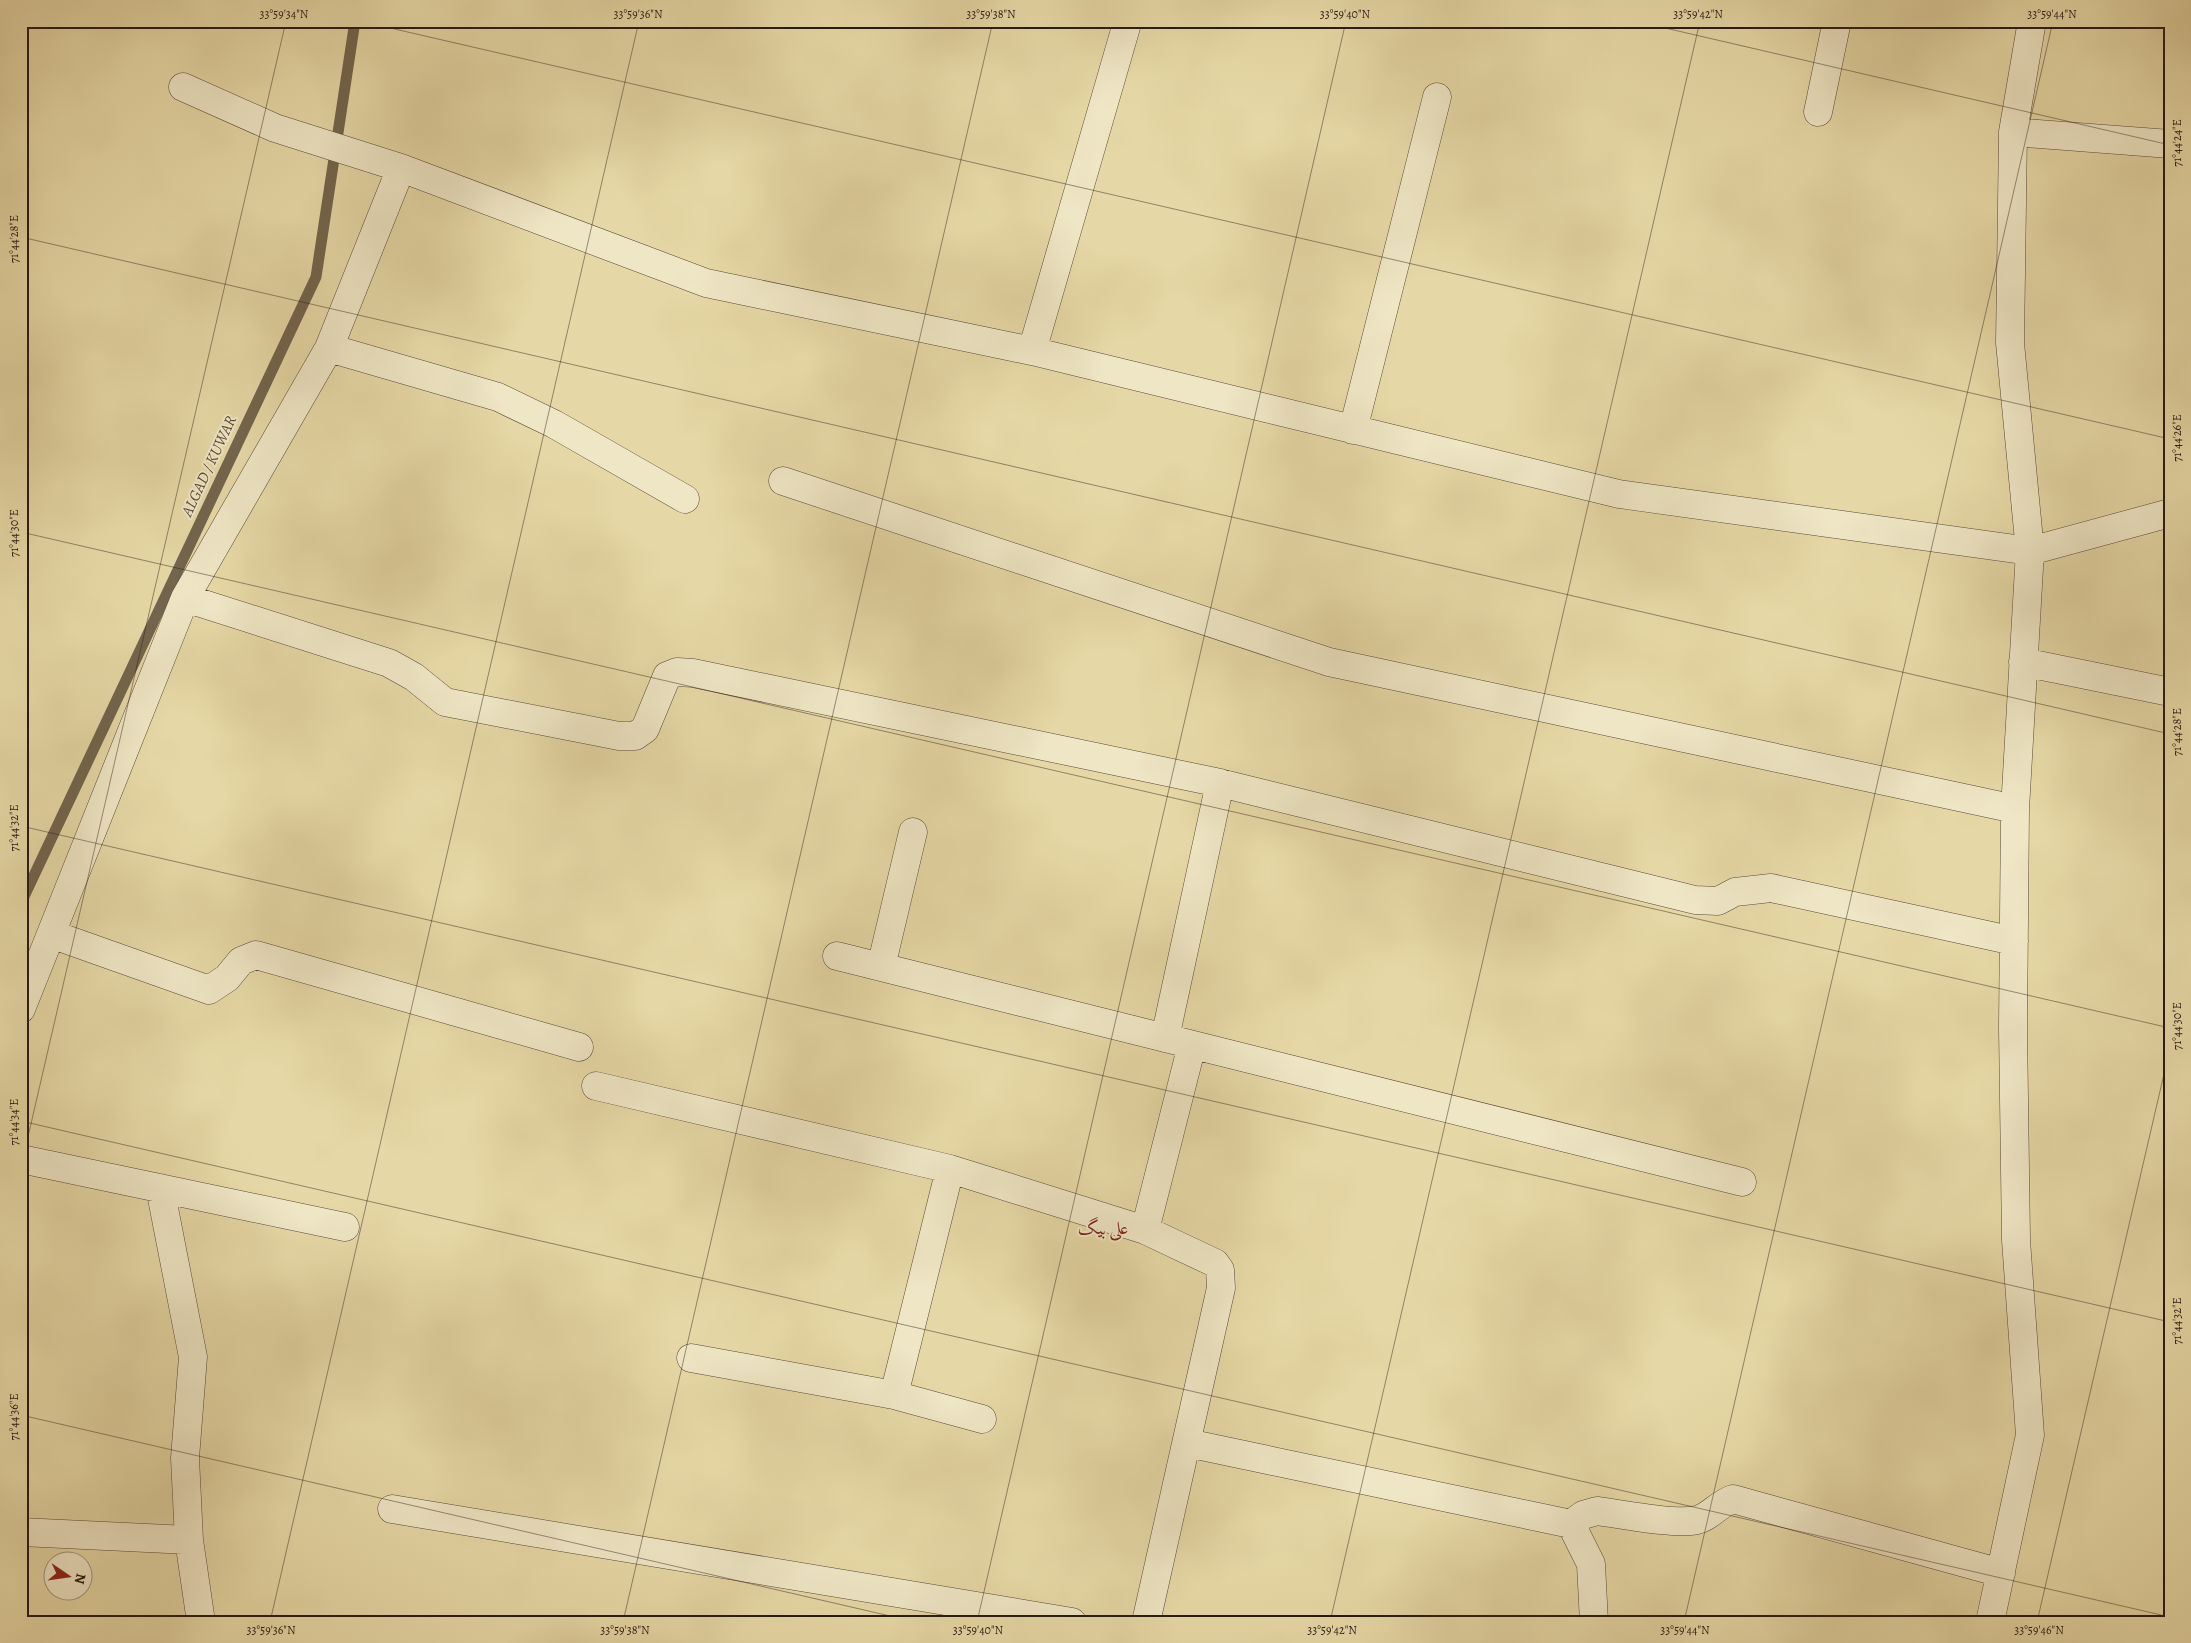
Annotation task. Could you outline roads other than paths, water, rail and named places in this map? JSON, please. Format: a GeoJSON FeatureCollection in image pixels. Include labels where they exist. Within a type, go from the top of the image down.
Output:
{"type":"FeatureCollection","features":[{"type":"Feature","properties":{"kind":"street"},"geometry":{"type":"LineString","coordinates":[[1818,112],[1837,21]]}},
{"type":"Feature","properties":{"kind":"street"},"geometry":{"type":"LineString","coordinates":[[1990,1622],[2030,1435],[2016,1240],[2014,941],[2015,809],[2030,551],[2010,343],[2013,132],[2032,21]]}},
{"type":"Feature","properties":{"kind":"street"},"geometry":{"type":"LineString","coordinates":[[1032,351],[1126,27]]}},
{"type":"Feature","properties":{"kind":"street"},"geometry":{"type":"LineString","coordinates":[[183,87],[275,128],[401,168],[706,283],[1032,351],[1619,494],[2030,551],[2170,513]]}},
{"type":"Feature","properties":{"kind":"street"},"geometry":{"type":"LineString","coordinates":[[1353,430],[1437,97]]}},
{"type":"Feature","properties":{"kind":"street"},"geometry":{"type":"LineString","coordinates":[[2013,132],[2170,144]]}},
{"type":"Feature","properties":{"kind":"street"},"geometry":{"type":"LineString","coordinates":[[21,1009],[185,598],[329,348],[401,168]]}},
{"type":"Feature","properties":{"kind":"street"},"geometry":{"type":"LineString","coordinates":[[329,348],[498,397],[554,424],[685,499]]}},
{"type":"Feature","properties":{"kind":"street"},"geometry":{"type":"LineString","coordinates":[[783,481],[1329,662],[2015,809]]}},
{"type":"Feature","properties":{"kind":"street"},"geometry":{"type":"LineString","coordinates":[[185,598],[389,663],[414,677],[445,702],[619,736],[635,736],[645,729],[667,676],[677,672],[693,673],[1220,783],[1695,900],[1718,901],[1735,892],[1771,888],[2014,941]]}},
{"type":"Feature","properties":{"kind":"street"},"geometry":{"type":"LineString","coordinates":[[2023,662],[2170,692]]}},
{"type":"Feature","properties":{"kind":"street"},"geometry":{"type":"LineString","coordinates":[[1165,1038],[1220,783]]}},
{"type":"Feature","properties":{"kind":"street"},"geometry":{"type":"LineString","coordinates":[[881,967],[913,832]]}},
{"type":"Feature","properties":{"kind":"street"},"geometry":{"type":"LineString","coordinates":[[51,934],[209,990],[228,978],[241,961],[256,955],[579,1047]]}},
{"type":"Feature","properties":{"kind":"street"},"geometry":{"type":"LineString","coordinates":[[837,956],[1742,1182]]}},
{"type":"Feature","properties":{"kind":"street"},"geometry":{"type":"LineString","coordinates":[[1145,1230],[1192,1044]]}},
{"type":"Feature","properties":{"kind":"street"},"geometry":{"type":"LineString","coordinates":[[596,1086],[950,1169],[1145,1230],[1215,1263],[1220,1270],[1221,1288],[1146,1622]]}},
{"type":"Feature","properties":{"kind":"street"},"geometry":{"type":"LineString","coordinates":[[21,1159],[345,1227]]}},
{"type":"Feature","properties":{"kind":"street"},"geometry":{"type":"LineString","coordinates":[[894,1395],[950,1169]]}},
{"type":"Feature","properties":{"kind":"street"},"geometry":{"type":"LineString","coordinates":[[160,1188],[193,1357],[185,1458],[189,1540],[201,1622]]}},
{"type":"Feature","properties":{"kind":"street"},"geometry":{"type":"LineString","coordinates":[[691,1358],[894,1395],[982,1419]]}},
{"type":"Feature","properties":{"kind":"street"},"geometry":{"type":"LineString","coordinates":[[1192,1444],[1570,1524],[1583,1515],[1597,1511],[1684,1521],[1699,1520],[1722,1502],[1733,1498],[2001,1573]]}},
{"type":"Feature","properties":{"kind":"street"},"geometry":{"type":"LineString","coordinates":[[392,1509],[1028,1618],[1072,1622]]}},
{"type":"Feature","properties":{"kind":"street"},"geometry":{"type":"LineString","coordinates":[[1570,1524],[1591,1564],[1594,1622]]}},
{"type":"Feature","properties":{"kind":"street"},"geometry":{"type":"LineString","coordinates":[[21,1532],[189,1540]]}},
{"type":"Feature","properties":{"kind":"waterway","name":"ALGAD / KUWAR"},"geometry":{"type":"LineString","coordinates":[[21,903],[316,277],[355,21]]}},
{"type":"Feature","properties":{"kind":"district","name":"علی بیگ"},"geometry":{"type":"Point","coordinates":[1103,1228]}}]}
